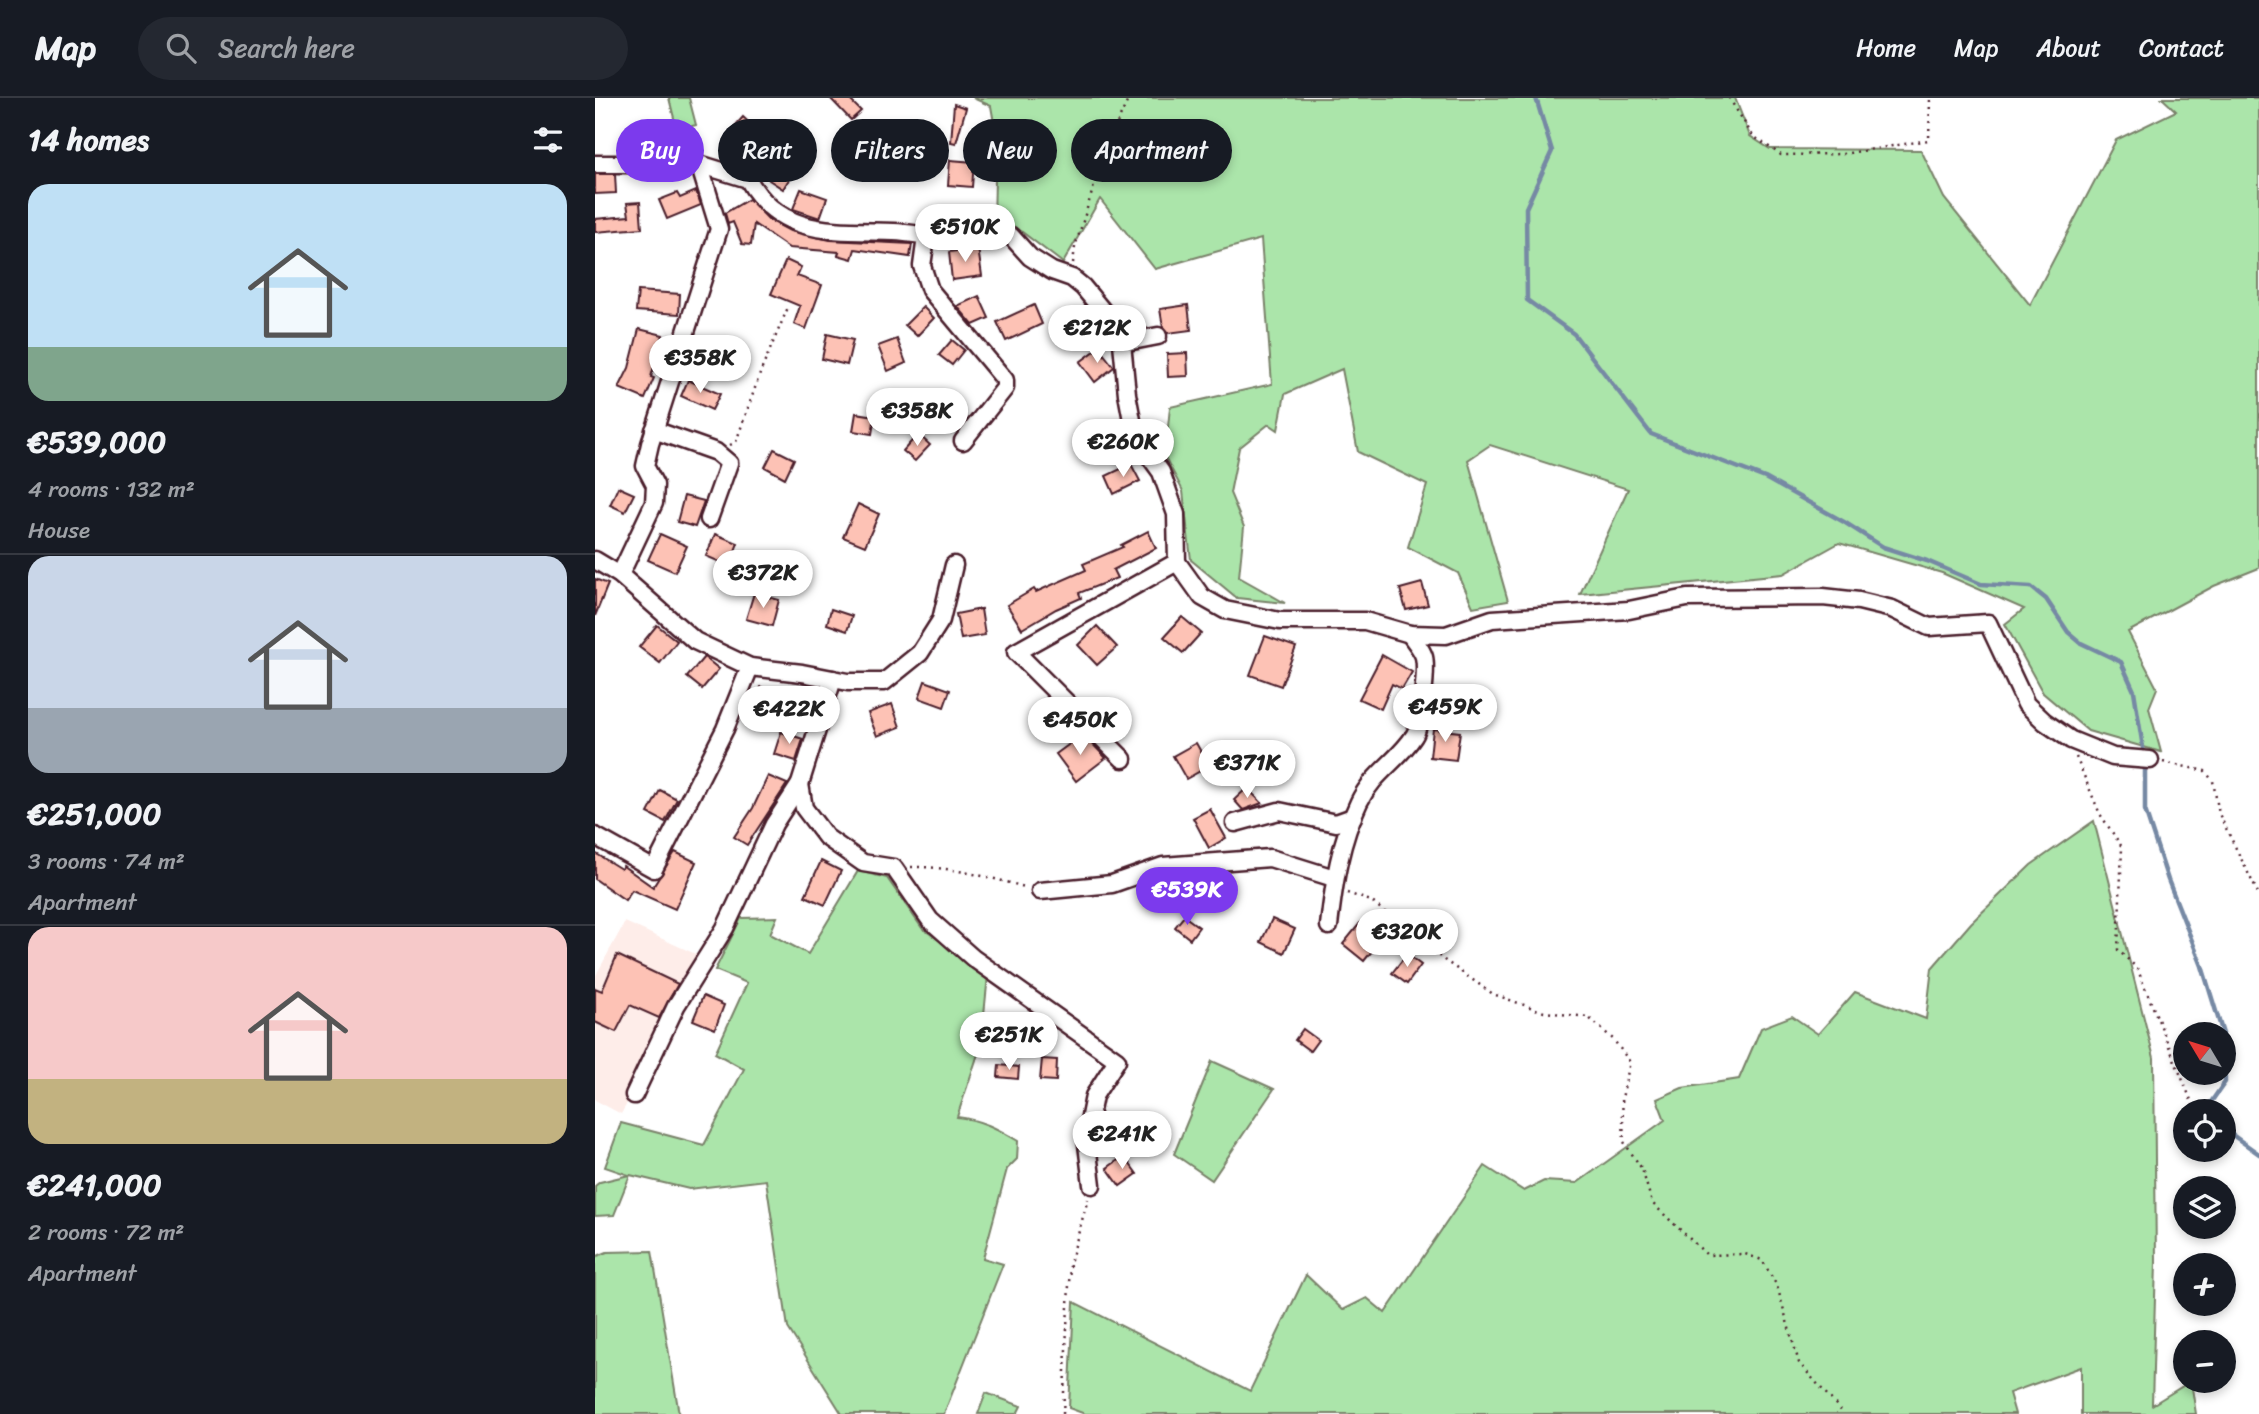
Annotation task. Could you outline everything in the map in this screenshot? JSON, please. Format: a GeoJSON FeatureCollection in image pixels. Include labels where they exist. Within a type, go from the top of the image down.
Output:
{"type":"FeatureCollection","features":[{"type":"Feature","properties":{"kind":"street"},"geometry":{"type":"LineString","coordinates":[[595,164],[616,164]]}},
{"type":"Feature","properties":{"kind":"street"},"geometry":{"type":"LineString","coordinates":[[704,166],[748,179],[757,196],[775,211],[799,225],[839,231],[898,232],[926,237],[957,238],[983,232],[1011,236],[1030,257],[1052,271],[1072,278],[1111,321],[1122,343],[1126,394],[1135,436],[1161,472],[1177,514],[1177,562],[1202,597],[1225,610],[1280,621],[1365,621],[1410,634],[1446,635],[1492,619],[1629,610],[1687,598],[1823,597],[1859,601],[1892,609],[1929,627],[1988,623],[2026,704],[2071,740],[2113,757],[2150,760]]}},
{"type":"Feature","properties":{"kind":"street"},"geometry":{"type":"LineString","coordinates":[[620,575],[654,503],[655,485],[645,466],[654,430],[719,229],[704,180]]}},
{"type":"Feature","properties":{"kind":"street"},"geometry":{"type":"LineString","coordinates":[[926,237],[922,266],[930,289],[949,316],[1005,380],[1005,388],[963,441]]}},
{"type":"Feature","properties":{"kind":"street"},"geometry":{"type":"LineString","coordinates":[[1122,343],[1158,336]]}},
{"type":"Feature","properties":{"kind":"street"},"geometry":{"type":"LineString","coordinates":[[654,430],[716,452],[729,463],[709,519]]}},
{"type":"Feature","properties":{"kind":"street"},"geometry":{"type":"LineString","coordinates":[[595,560],[620,575],[695,641],[750,667],[848,682],[884,681],[920,653],[941,620],[954,565]]}},
{"type":"Feature","properties":{"kind":"street"},"geometry":{"type":"LineString","coordinates":[[1123,758],[1016,652],[1177,562]]}},
{"type":"Feature","properties":{"kind":"street"},"geometry":{"type":"LineString","coordinates":[[1329,926],[1341,846],[1353,817],[1372,779],[1415,735],[1425,658],[1410,634]]}},
{"type":"Feature","properties":{"kind":"street"},"geometry":{"type":"LineString","coordinates":[[595,836],[654,869],[725,729],[750,667]]}},
{"type":"Feature","properties":{"kind":"street"},"geometry":{"type":"LineString","coordinates":[[634,1095],[675,1006],[725,928],[774,824],[800,784],[833,679]]}},
{"type":"Feature","properties":{"kind":"street"},"geometry":{"type":"LineString","coordinates":[[800,784],[804,808],[826,837],[863,863],[894,868],[930,920],[973,958],[1117,1060],[1094,1096],[1086,1136],[1092,1185]]}},
{"type":"Feature","properties":{"kind":"street"},"geometry":{"type":"LineString","coordinates":[[1235,823],[1279,811],[1336,823],[1353,817]]}},
{"type":"Feature","properties":{"kind":"street"},"geometry":{"type":"LineString","coordinates":[[1040,891],[1112,884],[1163,866],[1270,858],[1334,883]]}},
{"type":"Feature","properties":{"kind":"path"},"geometry":{"type":"LineString","coordinates":[[1072,278],[1075,247],[1106,147],[1129,98]]}},
{"type":"Feature","properties":{"kind":"path"},"geometry":{"type":"LineString","coordinates":[[1730,98],[1753,136],[1781,155],[1818,155],[1843,154],[1929,140],[1930,98]]}},
{"type":"Feature","properties":{"kind":"path"},"geometry":{"type":"LineString","coordinates":[[716,452],[736,442],[761,371],[789,305]]}},
{"type":"Feature","properties":{"kind":"path"},"geometry":{"type":"LineString","coordinates":[[2071,740],[2099,814],[2122,847],[2118,950],[2137,968],[2191,1099]]}},
{"type":"Feature","properties":{"kind":"path"},"geometry":{"type":"LineString","coordinates":[[2150,760],[2205,771],[2213,781],[2218,814],[2259,895]]}},
{"type":"Feature","properties":{"kind":"path"},"geometry":{"type":"LineString","coordinates":[[894,868],[939,869],[983,876],[1040,891]]}},
{"type":"Feature","properties":{"kind":"path"},"geometry":{"type":"LineString","coordinates":[[1334,883],[1371,901],[1444,960],[1493,994],[1543,1012],[1588,1017],[1612,1038],[1630,1062],[1622,1098],[1625,1142],[1642,1169],[1652,1203],[1707,1255],[1745,1254],[1762,1260],[1777,1286],[1799,1363],[1844,1414]]}},
{"type":"Feature","properties":{"kind":"path"},"geometry":{"type":"LineString","coordinates":[[1063,1414],[1070,1264],[1092,1185]]}},
{"type":"Feature","properties":{"kind":"shaded area"},"geometry":{"type":"Polygon","coordinates":[[[625,922],[700,956],[669,1031],[621,1114],[595,1100],[595,977],[625,922]]]}},
{"type":"Feature","properties":{"kind":"green space"},"geometry":{"type":"Polygon","coordinates":[[[669,98],[689,98],[694,119],[674,119],[669,98]]]}},
{"type":"Feature","properties":{"kind":"green space"},"geometry":{"type":"Polygon","coordinates":[[[973,98],[1735,98],[1750,136],[1770,149],[1921,150],[1944,198],[2030,305],[2116,140],[2176,111],[2162,98],[2259,98],[2259,568],[2214,586],[2128,632],[2157,688],[2149,708],[2161,752],[2088,731],[2043,693],[2005,624],[2024,609],[1942,573],[1839,543],[1783,574],[1580,594],[1628,489],[1490,445],[1468,460],[1508,601],[1473,607],[1458,573],[1408,547],[1427,485],[1358,452],[1342,369],[1285,394],[1278,430],[1269,424],[1239,448],[1230,493],[1244,527],[1239,577],[1285,603],[1237,598],[1191,560],[1183,491],[1165,457],[1170,407],[1272,384],[1261,239],[1155,269],[1100,199],[1063,263],[1022,232],[994,223],[995,182],[1057,182],[1057,119],[993,119],[991,106],[973,98]]]}},
{"type":"Feature","properties":{"kind":"green space"},"geometry":{"type":"Polygon","coordinates":[[[2094,821],[2154,1058],[2156,1262],[2152,1405],[2173,1392],[2193,1393],[2196,1414],[2081,1414],[2081,1367],[2009,1393],[2015,1414],[1085,1414],[1069,1408],[1074,1302],[1250,1391],[1306,1275],[1343,1310],[1367,1298],[1385,1313],[1485,1166],[1524,1191],[1544,1181],[1577,1183],[1665,1120],[1657,1099],[1682,1088],[1739,1079],[1761,1028],[1792,1016],[1818,1034],[1855,992],[1926,1019],[1932,968],[1971,923],[2031,865],[2094,821]]]}},
{"type":"Feature","properties":{"kind":"green space"},"geometry":{"type":"Polygon","coordinates":[[[858,871],[887,878],[922,928],[988,975],[981,1045],[957,1117],[989,1125],[1018,1141],[1017,1159],[1007,1169],[983,1258],[1003,1264],[944,1414],[842,1414],[788,1328],[766,1180],[689,1189],[630,1175],[614,1215],[595,1216],[595,1186],[600,1182],[629,1175],[605,1167],[621,1123],[704,1145],[744,1069],[715,1053],[747,983],[715,970],[741,918],[777,917],[770,934],[808,954],[858,871]]]}},
{"type":"Feature","properties":{"kind":"green space"},"geometry":{"type":"Polygon","coordinates":[[[1212,1061],[1274,1089],[1212,1180],[1174,1154],[1212,1061]]]}},
{"type":"Feature","properties":{"kind":"green space"},"geometry":{"type":"Polygon","coordinates":[[[652,1251],[679,1414],[595,1414],[595,1257],[607,1252],[652,1251]]]}},
{"type":"Feature","properties":{"kind":"green space"},"geometry":{"type":"Polygon","coordinates":[[[986,1393],[1021,1406],[1017,1414],[978,1414],[986,1393]]]}},
{"type":"Feature","properties":{"kind":"building"},"geometry":{"type":"Polygon","coordinates":[[[830,98],[848,98],[861,111],[850,119],[830,98]]]}},
{"type":"Feature","properties":{"kind":"building"},"geometry":{"type":"Polygon","coordinates":[[[954,104],[966,108],[956,143],[951,142],[954,104]]]}},
{"type":"Feature","properties":{"kind":"building"},"geometry":{"type":"Polygon","coordinates":[[[950,160],[963,161],[963,182],[972,182],[972,187],[948,185],[950,160]]]}},
{"type":"Feature","properties":{"kind":"building"},"geometry":{"type":"Polygon","coordinates":[[[595,174],[615,174],[616,193],[595,194],[595,174]]]}},
{"type":"Feature","properties":{"kind":"building"},"geometry":{"type":"Polygon","coordinates":[[[772,182],[787,182],[783,189],[772,182]]]}},
{"type":"Feature","properties":{"kind":"building"},"geometry":{"type":"Polygon","coordinates":[[[801,189],[827,198],[820,218],[793,209],[801,189]]]}},
{"type":"Feature","properties":{"kind":"building"},"geometry":{"type":"Polygon","coordinates":[[[696,191],[701,205],[667,219],[659,200],[677,193],[680,198],[696,191]]]}},
{"type":"Feature","properties":{"kind":"building"},"geometry":{"type":"Polygon","coordinates":[[[749,199],[769,220],[790,231],[830,240],[912,244],[910,257],[855,249],[852,259],[838,255],[839,252],[789,248],[754,224],[751,245],[742,244],[733,222],[728,224],[725,213],[749,199]]]}},
{"type":"Feature","properties":{"kind":"building"},"geometry":{"type":"Polygon","coordinates":[[[640,202],[642,228],[595,232],[595,219],[629,216],[627,203],[640,202]]]}},
{"type":"Feature","properties":{"kind":"building"},"geometry":{"type":"Polygon","coordinates":[[[978,248],[982,276],[952,280],[949,252],[978,248]]]}},
{"type":"Feature","properties":{"kind":"building"},"geometry":{"type":"Polygon","coordinates":[[[786,260],[801,267],[797,276],[822,285],[806,329],[794,324],[800,306],[771,294],[786,260]]]}},
{"type":"Feature","properties":{"kind":"building"},"geometry":{"type":"Polygon","coordinates":[[[638,291],[680,294],[679,314],[636,311],[638,291]]]}},
{"type":"Feature","properties":{"kind":"building"},"geometry":{"type":"Polygon","coordinates":[[[979,296],[989,318],[973,325],[957,306],[979,296]]]}},
{"type":"Feature","properties":{"kind":"building"},"geometry":{"type":"Polygon","coordinates":[[[1034,305],[1042,324],[1006,341],[997,322],[1034,305]]]}},
{"type":"Feature","properties":{"kind":"building"},"geometry":{"type":"Polygon","coordinates":[[[1188,305],[1191,330],[1168,333],[1163,327],[1160,309],[1188,305]]]}},
{"type":"Feature","properties":{"kind":"building"},"geometry":{"type":"Polygon","coordinates":[[[923,307],[934,318],[917,336],[905,325],[923,307]]]}},
{"type":"Feature","properties":{"kind":"building"},"geometry":{"type":"Polygon","coordinates":[[[639,329],[663,335],[651,377],[654,378],[645,399],[619,388],[629,368],[639,329]]]}},
{"type":"Feature","properties":{"kind":"building"},"geometry":{"type":"Polygon","coordinates":[[[827,334],[853,340],[847,365],[822,359],[827,334]]]}},
{"type":"Feature","properties":{"kind":"building"},"geometry":{"type":"Polygon","coordinates":[[[897,339],[906,363],[888,371],[878,346],[897,339]]]}},
{"type":"Feature","properties":{"kind":"building"},"geometry":{"type":"Polygon","coordinates":[[[952,340],[964,350],[952,365],[939,355],[952,340]]]}},
{"type":"Feature","properties":{"kind":"building"},"geometry":{"type":"Polygon","coordinates":[[[1099,348],[1114,367],[1095,382],[1080,362],[1099,348]]]}},
{"type":"Feature","properties":{"kind":"building"},"geometry":{"type":"Polygon","coordinates":[[[1187,353],[1188,376],[1168,377],[1167,354],[1187,353]]]}},
{"type":"Feature","properties":{"kind":"building"},"geometry":{"type":"Polygon","coordinates":[[[688,380],[720,394],[712,410],[681,396],[688,380]]]}},
{"type":"Feature","properties":{"kind":"building"},"geometry":{"type":"Polygon","coordinates":[[[946,406],[961,418],[949,432],[934,421],[946,406]]]}},
{"type":"Feature","properties":{"kind":"building"},"geometry":{"type":"Polygon","coordinates":[[[856,413],[875,416],[872,434],[853,431],[856,413]]]}},
{"type":"Feature","properties":{"kind":"building"},"geometry":{"type":"Polygon","coordinates":[[[918,434],[930,445],[915,461],[903,451],[918,434]]]}},
{"type":"Feature","properties":{"kind":"building"},"geometry":{"type":"Polygon","coordinates":[[[774,449],[794,459],[785,478],[765,467],[774,449]]]}},
{"type":"Feature","properties":{"kind":"building"},"geometry":{"type":"Polygon","coordinates":[[[1131,464],[1140,481],[1114,494],[1106,476],[1131,464]]]}},
{"type":"Feature","properties":{"kind":"building"},"geometry":{"type":"Polygon","coordinates":[[[618,487],[634,494],[625,512],[610,505],[618,487]]]}},
{"type":"Feature","properties":{"kind":"building"},"geometry":{"type":"Polygon","coordinates":[[[684,496],[704,501],[695,527],[677,522],[684,496]]]}},
{"type":"Feature","properties":{"kind":"building"},"geometry":{"type":"Polygon","coordinates":[[[858,504],[879,514],[865,546],[843,537],[858,504]]]}},
{"type":"Feature","properties":{"kind":"building"},"geometry":{"type":"Polygon","coordinates":[[[1148,531],[1156,548],[1113,570],[1117,578],[1079,593],[1081,598],[1022,629],[1007,605],[1034,589],[1036,592],[1086,570],[1083,564],[1123,547],[1121,545],[1148,531]]]}},
{"type":"Feature","properties":{"kind":"building"},"geometry":{"type":"Polygon","coordinates":[[[660,534],[687,546],[675,572],[648,560],[660,534]]]}},
{"type":"Feature","properties":{"kind":"building"},"geometry":{"type":"Polygon","coordinates":[[[715,534],[738,543],[729,566],[706,556],[715,534]]]}},
{"type":"Feature","properties":{"kind":"building"},"geometry":{"type":"Polygon","coordinates":[[[595,579],[608,584],[595,616],[595,579]]]}},
{"type":"Feature","properties":{"kind":"building"},"geometry":{"type":"Polygon","coordinates":[[[1422,583],[1428,605],[1406,610],[1400,589],[1422,583]]]}},
{"type":"Feature","properties":{"kind":"building"},"geometry":{"type":"Polygon","coordinates":[[[754,593],[779,600],[772,626],[746,619],[754,593]]]}},
{"type":"Feature","properties":{"kind":"building"},"geometry":{"type":"Polygon","coordinates":[[[831,609],[852,616],[847,631],[827,624],[831,609]]]}},
{"type":"Feature","properties":{"kind":"building"},"geometry":{"type":"Polygon","coordinates":[[[981,609],[985,635],[961,639],[956,614],[981,609]]]}},
{"type":"Feature","properties":{"kind":"building"},"geometry":{"type":"Polygon","coordinates":[[[1182,617],[1201,633],[1183,653],[1164,637],[1182,617]]]}},
{"type":"Feature","properties":{"kind":"building"},"geometry":{"type":"Polygon","coordinates":[[[657,625],[677,641],[660,663],[639,647],[657,625]]]}},
{"type":"Feature","properties":{"kind":"building"},"geometry":{"type":"Polygon","coordinates":[[[1097,626],[1117,647],[1097,665],[1078,645],[1097,626]]]}},
{"type":"Feature","properties":{"kind":"building"},"geometry":{"type":"Polygon","coordinates":[[[1265,636],[1296,647],[1281,686],[1250,675],[1265,636]]]}},
{"type":"Feature","properties":{"kind":"building"},"geometry":{"type":"Polygon","coordinates":[[[1382,655],[1412,672],[1402,689],[1392,684],[1381,709],[1359,699],[1382,655]]]}},
{"type":"Feature","properties":{"kind":"building"},"geometry":{"type":"Polygon","coordinates":[[[704,657],[719,669],[702,689],[687,677],[704,657]]]}},
{"type":"Feature","properties":{"kind":"building"},"geometry":{"type":"Polygon","coordinates":[[[925,681],[950,690],[944,707],[919,698],[925,681]]]}},
{"type":"Feature","properties":{"kind":"building"},"geometry":{"type":"Polygon","coordinates":[[[761,687],[778,694],[764,728],[746,720],[761,687]]]}},
{"type":"Feature","properties":{"kind":"building"},"geometry":{"type":"Polygon","coordinates":[[[892,704],[900,727],[877,736],[868,713],[892,704]]]}},
{"type":"Feature","properties":{"kind":"building"},"geometry":{"type":"Polygon","coordinates":[[[1433,729],[1460,732],[1456,760],[1430,757],[1433,729]]]}},
{"type":"Feature","properties":{"kind":"building"},"geometry":{"type":"Polygon","coordinates":[[[781,732],[803,739],[796,761],[774,754],[781,732]]]}},
{"type":"Feature","properties":{"kind":"building"},"geometry":{"type":"Polygon","coordinates":[[[1083,734],[1106,758],[1076,781],[1056,754],[1083,734]]]}},
{"type":"Feature","properties":{"kind":"building"},"geometry":{"type":"Polygon","coordinates":[[[1196,743],[1209,766],[1186,779],[1173,756],[1196,743]]]}},
{"type":"Feature","properties":{"kind":"building"},"geometry":{"type":"Polygon","coordinates":[[[768,776],[787,784],[747,845],[734,837],[753,808],[768,776]]]}},
{"type":"Feature","properties":{"kind":"building"},"geometry":{"type":"Polygon","coordinates":[[[1247,788],[1262,803],[1243,810],[1234,800],[1247,788]]]}},
{"type":"Feature","properties":{"kind":"building"},"geometry":{"type":"Polygon","coordinates":[[[660,790],[677,799],[665,822],[648,813],[660,790]]]}},
{"type":"Feature","properties":{"kind":"building"},"geometry":{"type":"Polygon","coordinates":[[[1210,809],[1226,838],[1209,848],[1193,818],[1210,809]]]}},
{"type":"Feature","properties":{"kind":"building"},"geometry":{"type":"Polygon","coordinates":[[[675,852],[696,862],[675,909],[632,890],[625,900],[595,879],[595,853],[621,869],[623,866],[653,887],[675,852]]]}},
{"type":"Feature","properties":{"kind":"building"},"geometry":{"type":"Polygon","coordinates":[[[821,861],[841,871],[825,905],[805,896],[821,861]]]}},
{"type":"Feature","properties":{"kind":"building"},"geometry":{"type":"Polygon","coordinates":[[[1184,916],[1199,927],[1190,939],[1175,927],[1184,916]]]}},
{"type":"Feature","properties":{"kind":"building"},"geometry":{"type":"Polygon","coordinates":[[[1272,919],[1295,929],[1284,953],[1261,942],[1272,919]]]}},
{"type":"Feature","properties":{"kind":"building"},"geometry":{"type":"Polygon","coordinates":[[[1361,922],[1382,939],[1364,961],[1343,944],[1361,922]]]}},
{"type":"Feature","properties":{"kind":"building"},"geometry":{"type":"Polygon","coordinates":[[[1407,954],[1421,965],[1407,984],[1392,973],[1407,954]]]}},
{"type":"Feature","properties":{"kind":"building"},"geometry":{"type":"Polygon","coordinates":[[[617,955],[678,984],[659,1018],[630,1005],[616,1032],[595,1022],[595,988],[602,991],[617,955]]]}},
{"type":"Feature","properties":{"kind":"building"},"geometry":{"type":"Polygon","coordinates":[[[703,996],[724,1005],[715,1029],[693,1020],[703,996]]]}},
{"type":"Feature","properties":{"kind":"building"},"geometry":{"type":"Polygon","coordinates":[[[1303,1029],[1318,1040],[1310,1051],[1295,1040],[1303,1029]]]}},
{"type":"Feature","properties":{"kind":"building"},"geometry":{"type":"Polygon","coordinates":[[[1042,1059],[1057,1060],[1056,1081],[1040,1080],[1042,1059]]]}},
{"type":"Feature","properties":{"kind":"building"},"geometry":{"type":"Polygon","coordinates":[[[999,1065],[1019,1067],[1018,1079],[998,1077],[999,1065]]]}},
{"type":"Feature","properties":{"kind":"building"},"geometry":{"type":"Polygon","coordinates":[[[1124,1156],[1137,1174],[1120,1186],[1107,1168],[1124,1156]]]}},
{"type":"Feature","properties":{"kind":"waterway"},"geometry":{"type":"LineString","coordinates":[[1536,98],[1552,151],[1526,208],[1527,300],[1574,334],[1651,434],[1765,478],[1883,547],[1927,561],[1981,584],[2031,587],[2046,599],[2068,632],[2081,643],[2121,662],[2134,691],[2144,754]]}},
{"type":"Feature","properties":{"kind":"waterway"},"geometry":{"type":"LineString","coordinates":[[2145,765],[2145,810],[2168,880],[2202,966],[2219,1022]]}},
{"type":"Feature","properties":{"kind":"waterway"},"geometry":{"type":"LineString","coordinates":[[2213,1099],[2223,1085]]}},
{"type":"Feature","properties":{"kind":"waterway"},"geometry":{"type":"LineString","coordinates":[[2236,1138],[2259,1154]]}}]}
